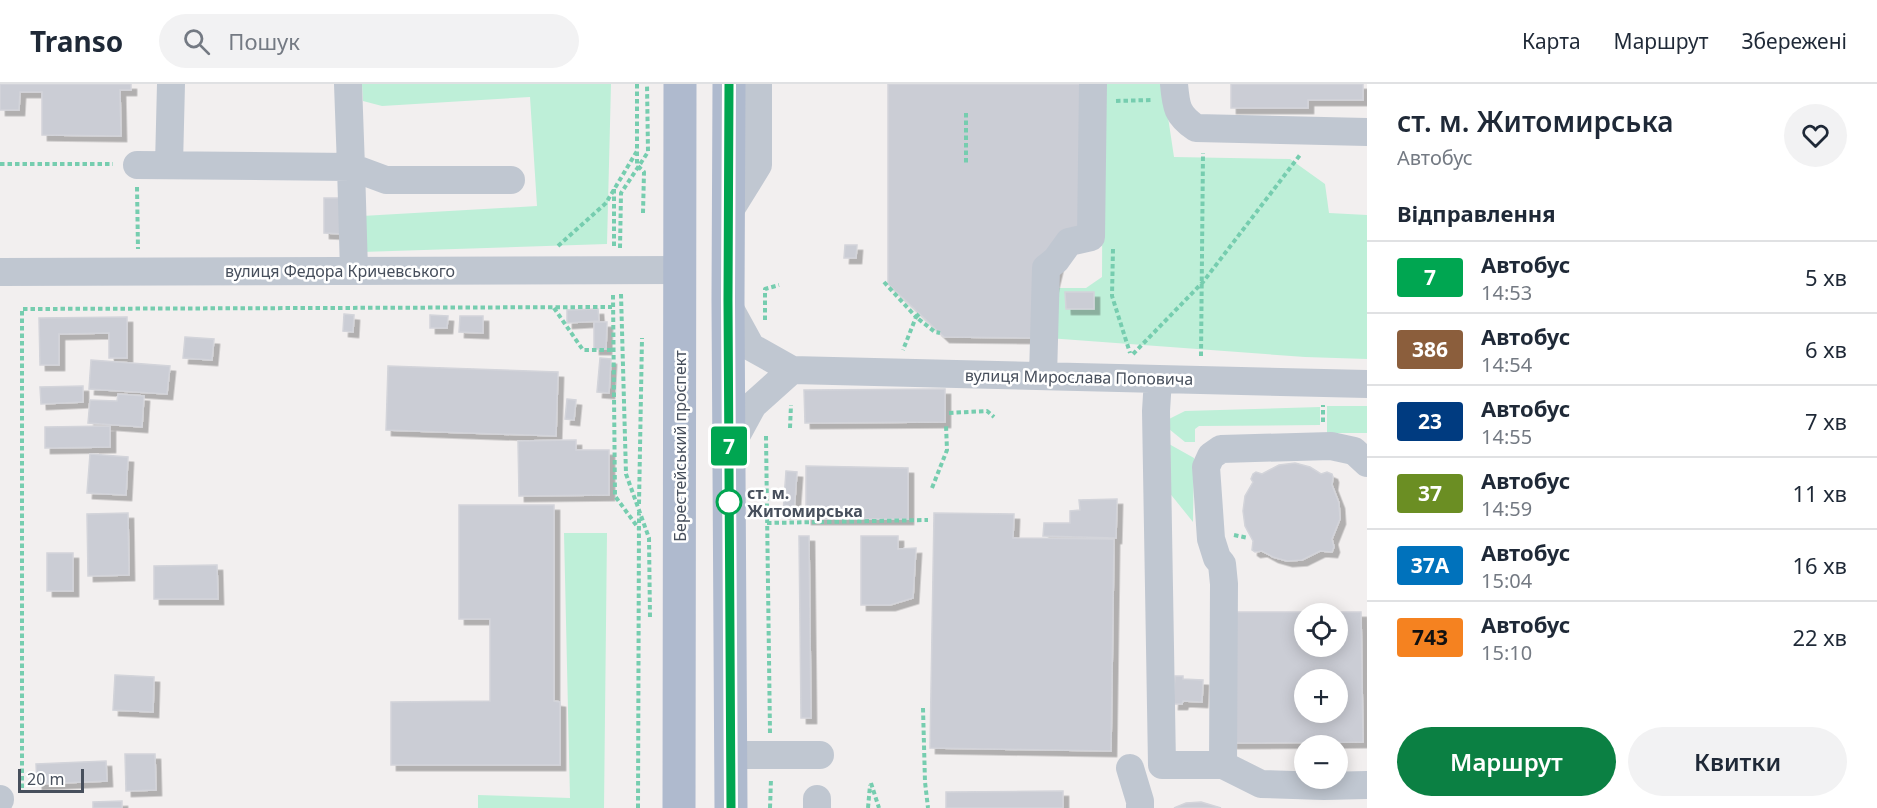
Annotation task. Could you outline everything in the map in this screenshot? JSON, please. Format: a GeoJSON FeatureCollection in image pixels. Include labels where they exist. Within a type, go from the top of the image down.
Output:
{"type":"FeatureCollection","features":[{"type":"Feature","properties":{"kind":"main road","name":"Берестейський проспект"},"geometry":{"type":"LineString","coordinates":[[679,808],[680,84]]}},
{"type":"Feature","properties":{"kind":"main road"},"geometry":{"type":"LineString","coordinates":[[729,84],[731,808]]}},
{"type":"Feature","properties":{"kind":"street"},"geometry":{"type":"LineString","coordinates":[[169,165],[171,84]]}},
{"type":"Feature","properties":{"kind":"street"},"geometry":{"type":"LineString","coordinates":[[348,84],[354,271]]}},
{"type":"Feature","properties":{"kind":"street"},"geometry":{"type":"LineString","coordinates":[[729,212],[758,165],[758,84]]}},
{"type":"Feature","properties":{"kind":"street"},"geometry":{"type":"LineString","coordinates":[[1175,92],[1182,118],[1197,128],[1367,132]]}},
{"type":"Feature","properties":{"kind":"street"},"geometry":{"type":"LineString","coordinates":[[1043,376],[1046,268],[1056,260],[1069,242],[1091,237],[1103,93]]}},
{"type":"Feature","properties":{"kind":"street"},"geometry":{"type":"LineString","coordinates":[[137,165],[351,167],[386,180],[511,180]]}},
{"type":"Feature","properties":{"kind":"street","name":"вулиця Федора Кричевського"},"geometry":{"type":"LineString","coordinates":[[0,272],[680,270]]}},
{"type":"Feature","properties":{"kind":"street","name":"вулиця Мирослава Поповича"},"geometry":{"type":"LineString","coordinates":[[728,305],[752,347],[792,370],[843,359],[1043,376],[1367,384]]}},
{"type":"Feature","properties":{"kind":"street"},"geometry":{"type":"LineString","coordinates":[[729,449],[753,405],[792,370]]}},
{"type":"Feature","properties":{"kind":"street"},"geometry":{"type":"LineString","coordinates":[[1158,379],[1156,411],[1145,433],[1162,765],[1222,765],[1261,784],[1325,797],[1367,785]]}},
{"type":"Feature","properties":{"kind":"street"},"geometry":{"type":"LineString","coordinates":[[1222,765],[1224,584],[1222,564],[1217,558],[1212,539],[1206,467],[1209,460],[1221,449],[1331,446],[1354,451],[1367,463]]}},
{"type":"Feature","properties":{"kind":"street"},"geometry":{"type":"LineString","coordinates":[[731,755],[820,755]]}},
{"type":"Feature","properties":{"kind":"street"},"geometry":{"type":"LineString","coordinates":[[1130,768],[1140,808]]}},
{"type":"Feature","properties":{"kind":"path"},"geometry":{"type":"LineString","coordinates":[[636,84],[637,165],[644,172],[643,213]]}},
{"type":"Feature","properties":{"kind":"path"},"geometry":{"type":"LineString","coordinates":[[647,84],[648,152],[637,165],[621,193],[620,270],[626,474],[649,538],[650,620]]}},
{"type":"Feature","properties":{"kind":"path"},"geometry":{"type":"LineString","coordinates":[[1103,93],[1175,92]]}},
{"type":"Feature","properties":{"kind":"path"},"geometry":{"type":"LineString","coordinates":[[966,113],[966,163]]}},
{"type":"Feature","properties":{"kind":"path"},"geometry":{"type":"LineString","coordinates":[[1201,359],[1203,129]]}},
{"type":"Feature","properties":{"kind":"path"},"geometry":{"type":"LineString","coordinates":[[1131,357],[1203,282],[1319,131]]}},
{"type":"Feature","properties":{"kind":"path"},"geometry":{"type":"LineString","coordinates":[[550,254],[606,202],[637,151]]}},
{"type":"Feature","properties":{"kind":"path"},"geometry":{"type":"LineString","coordinates":[[0,164],[137,165],[139,255]]}},
{"type":"Feature","properties":{"kind":"path"},"geometry":{"type":"LineString","coordinates":[[884,282],[935,332],[940,333]]}},
{"type":"Feature","properties":{"kind":"path"},"geometry":{"type":"LineString","coordinates":[[765,320],[765,289],[779,285]]}},
{"type":"Feature","properties":{"kind":"path"},"geometry":{"type":"LineString","coordinates":[[7,797],[22,309],[612,307],[615,496],[639,530]]}},
{"type":"Feature","properties":{"kind":"path"},"geometry":{"type":"LineString","coordinates":[[553,308],[583,350],[613,350]]}},
{"type":"Feature","properties":{"kind":"path"},"geometry":{"type":"LineString","coordinates":[[903,350],[917,315]]}},
{"type":"Feature","properties":{"kind":"path"},"geometry":{"type":"LineString","coordinates":[[638,808],[642,338]]}},
{"type":"Feature","properties":{"kind":"path"},"geometry":{"type":"LineString","coordinates":[[790,428],[791,399]]}},
{"type":"Feature","properties":{"kind":"path"},"geometry":{"type":"LineString","coordinates":[[949,413],[987,411],[994,417]]}},
{"type":"Feature","properties":{"kind":"path"},"geometry":{"type":"LineString","coordinates":[[932,488],[947,450],[946,425]]}},
{"type":"Feature","properties":{"kind":"path"},"geometry":{"type":"LineString","coordinates":[[766,436],[770,808]]}},
{"type":"Feature","properties":{"kind":"path"},"geometry":{"type":"LineString","coordinates":[[767,523],[928,520]]}},
{"type":"Feature","properties":{"kind":"path"},"geometry":{"type":"LineString","coordinates":[[1241,537],[1248,538]]}},
{"type":"Feature","properties":{"kind":"path"},"geometry":{"type":"LineString","coordinates":[[922,708],[928,808]]}},
{"type":"Feature","properties":{"kind":"path"},"geometry":{"type":"LineString","coordinates":[[868,808],[871,783],[879,808]]}},
{"type":"Feature","properties":{"kind":"green space"},"geometry":{"type":"Polygon","coordinates":[[[362,84],[611,84],[607,244],[361,252],[362,216],[537,206],[530,97],[382,106],[363,101],[362,84]]]}},
{"type":"Feature","properties":{"kind":"green space"},"geometry":{"type":"Polygon","coordinates":[[[1103,84],[1163,84],[1174,157],[1290,159],[1325,184],[1329,213],[1367,215],[1367,359],[1305,357],[1048,338],[1048,288],[1086,288],[1102,277],[1103,84]]]}},
{"type":"Feature","properties":{"kind":"green space"},"geometry":{"type":"Polygon","coordinates":[[[1327,406],[1367,406],[1367,433],[1327,433],[1327,406]]]}},
{"type":"Feature","properties":{"kind":"green space"},"geometry":{"type":"Polygon","coordinates":[[[1320,407],[1320,425],[1199,426],[1195,429],[1195,442],[1185,442],[1169,429],[1169,419],[1185,411],[1320,407]]]}},
{"type":"Feature","properties":{"kind":"green space"},"geometry":{"type":"Polygon","coordinates":[[[1169,444],[1194,458],[1193,522],[1168,491],[1169,444]]]}},
{"type":"Feature","properties":{"kind":"green space"},"geometry":{"type":"Polygon","coordinates":[[[564,533],[607,533],[604,808],[478,808],[478,795],[570,798],[564,533]]]}},
{"type":"Feature","properties":{"kind":"building"},"geometry":{"type":"Polygon","coordinates":[[[0,84],[131,84],[131,90],[120,90],[121,136],[42,135],[42,92],[20,92],[19,110],[0,110],[0,84]]]}},
{"type":"Feature","properties":{"kind":"building"},"geometry":{"type":"Polygon","coordinates":[[[888,84],[1084,84],[1083,230],[1065,235],[1040,338],[944,337],[888,284],[888,84]]]}},
{"type":"Feature","properties":{"kind":"building"},"geometry":{"type":"Polygon","coordinates":[[[1231,84],[1363,84],[1363,100],[1308,100],[1308,108],[1231,108],[1231,84]]]}},
{"type":"Feature","properties":{"kind":"building"},"geometry":{"type":"Polygon","coordinates":[[[324,198],[346,198],[346,234],[324,233],[324,198]]]}},
{"type":"Feature","properties":{"kind":"building"},"geometry":{"type":"Polygon","coordinates":[[[845,245],[857,245],[856,258],[844,258],[845,245]]]}},
{"type":"Feature","properties":{"kind":"building"},"geometry":{"type":"Polygon","coordinates":[[[1065,292],[1094,292],[1094,309],[1066,309],[1065,292]]]}},
{"type":"Feature","properties":{"kind":"building"},"geometry":{"type":"Polygon","coordinates":[[[598,309],[599,321],[567,323],[567,310],[598,309]]]}},
{"type":"Feature","properties":{"kind":"building"},"geometry":{"type":"Polygon","coordinates":[[[344,314],[354,315],[353,332],[343,331],[344,314]]]}},
{"type":"Feature","properties":{"kind":"building"},"geometry":{"type":"Polygon","coordinates":[[[430,315],[448,316],[447,328],[430,328],[430,315]]]}},
{"type":"Feature","properties":{"kind":"building"},"geometry":{"type":"Polygon","coordinates":[[[460,316],[483,316],[483,333],[459,332],[460,316]]]}},
{"type":"Feature","properties":{"kind":"building"},"geometry":{"type":"Polygon","coordinates":[[[127,317],[127,358],[109,358],[109,333],[59,334],[59,365],[40,365],[39,318],[127,317]]]}},
{"type":"Feature","properties":{"kind":"building"},"geometry":{"type":"Polygon","coordinates":[[[594,322],[607,322],[606,349],[594,349],[594,322]]]}},
{"type":"Feature","properties":{"kind":"building"},"geometry":{"type":"Polygon","coordinates":[[[185,337],[214,339],[212,360],[183,358],[185,337]]]}},
{"type":"Feature","properties":{"kind":"building"},"geometry":{"type":"Polygon","coordinates":[[[600,358],[611,359],[609,393],[597,392],[600,358]]]}},
{"type":"Feature","properties":{"kind":"building"},"geometry":{"type":"Polygon","coordinates":[[[91,360],[170,366],[167,394],[89,389],[91,360]]]}},
{"type":"Feature","properties":{"kind":"building"},"geometry":{"type":"Polygon","coordinates":[[[388,366],[558,372],[556,436],[386,430],[388,366]]]}},
{"type":"Feature","properties":{"kind":"building"},"geometry":{"type":"Polygon","coordinates":[[[83,386],[83,402],[41,404],[40,387],[83,386]]]}},
{"type":"Feature","properties":{"kind":"building"},"geometry":{"type":"Polygon","coordinates":[[[945,389],[945,422],[805,423],[804,390],[945,389]]]}},
{"type":"Feature","properties":{"kind":"building"},"geometry":{"type":"Polygon","coordinates":[[[118,394],[144,396],[142,427],[88,423],[90,400],[117,401],[118,394]]]}},
{"type":"Feature","properties":{"kind":"building"},"geometry":{"type":"Polygon","coordinates":[[[567,399],[576,400],[574,420],[565,419],[567,399]]]}},
{"type":"Feature","properties":{"kind":"building"},"geometry":{"type":"Polygon","coordinates":[[[110,426],[110,447],[45,448],[45,427],[110,426]]]}},
{"type":"Feature","properties":{"kind":"building"},"geometry":{"type":"Polygon","coordinates":[[[576,440],[576,450],[609,450],[609,495],[519,496],[518,441],[576,440]]]}},
{"type":"Feature","properties":{"kind":"building"},"geometry":{"type":"Polygon","coordinates":[[[90,454],[128,457],[126,495],[87,493],[90,454]]]}},
{"type":"Feature","properties":{"kind":"building"},"geometry":{"type":"Polygon","coordinates":[[[1295,463],[1310,467],[1321,474],[1327,472],[1332,474],[1332,485],[1339,503],[1340,519],[1332,539],[1334,547],[1332,552],[1320,551],[1302,560],[1287,561],[1262,551],[1252,550],[1253,541],[1245,526],[1243,511],[1245,496],[1253,482],[1251,479],[1253,474],[1256,472],[1262,474],[1279,465],[1295,463]]]}},
{"type":"Feature","properties":{"kind":"building"},"geometry":{"type":"Polygon","coordinates":[[[806,466],[908,468],[908,519],[806,519],[806,466]]]}},
{"type":"Feature","properties":{"kind":"building"},"geometry":{"type":"Polygon","coordinates":[[[786,471],[797,472],[794,513],[783,513],[786,471]]]}},
{"type":"Feature","properties":{"kind":"building"},"geometry":{"type":"Polygon","coordinates":[[[1117,499],[1116,538],[1043,536],[1044,523],[1070,523],[1070,511],[1080,510],[1079,500],[1117,499]]]}},
{"type":"Feature","properties":{"kind":"building"},"geometry":{"type":"Polygon","coordinates":[[[459,505],[554,505],[554,701],[560,702],[560,765],[391,765],[391,702],[490,701],[490,619],[459,619],[459,505]]]}},
{"type":"Feature","properties":{"kind":"building"},"geometry":{"type":"Polygon","coordinates":[[[128,513],[129,575],[88,576],[87,514],[128,513]]]}},
{"type":"Feature","properties":{"kind":"building"},"geometry":{"type":"Polygon","coordinates":[[[934,513],[1014,514],[1013,538],[1114,539],[1111,751],[930,748],[934,513]]]}},
{"type":"Feature","properties":{"kind":"building"},"geometry":{"type":"Polygon","coordinates":[[[799,536],[809,536],[811,718],[801,718],[799,536]]]}},
{"type":"Feature","properties":{"kind":"building"},"geometry":{"type":"Polygon","coordinates":[[[861,536],[898,536],[898,549],[916,548],[913,598],[890,605],[861,605],[861,536]]]}},
{"type":"Feature","properties":{"kind":"building"},"geometry":{"type":"Polygon","coordinates":[[[47,553],[73,553],[73,591],[47,591],[47,553]]]}},
{"type":"Feature","properties":{"kind":"building"},"geometry":{"type":"Polygon","coordinates":[[[217,565],[218,599],[154,599],[154,566],[217,565]]]}},
{"type":"Feature","properties":{"kind":"building"},"geometry":{"type":"Polygon","coordinates":[[[1232,612],[1294,612],[1294,657],[1348,657],[1348,612],[1361,612],[1363,742],[1348,742],[1348,735],[1294,735],[1294,743],[1232,743],[1232,612]]]}},
{"type":"Feature","properties":{"kind":"building"},"geometry":{"type":"Polygon","coordinates":[[[115,675],[154,677],[153,712],[113,710],[115,675]]]}},
{"type":"Feature","properties":{"kind":"building"},"geometry":{"type":"Polygon","coordinates":[[[1175,676],[1183,676],[1183,679],[1203,680],[1202,702],[1183,701],[1182,704],[1173,704],[1175,676]]]}},
{"type":"Feature","properties":{"kind":"building"},"geometry":{"type":"Polygon","coordinates":[[[125,754],[155,754],[156,790],[126,791],[125,754]]]}},
{"type":"Feature","properties":{"kind":"building"},"geometry":{"type":"Polygon","coordinates":[[[106,761],[107,781],[37,784],[36,764],[106,761]]]}},
{"type":"Feature","properties":{"kind":"building"},"geometry":{"type":"Polygon","coordinates":[[[1063,791],[1063,808],[946,808],[946,792],[1063,791]]]}},
{"type":"Feature","properties":{"kind":"building"},"geometry":{"type":"Polygon","coordinates":[[[122,801],[122,808],[93,808],[93,802],[122,801]]]}},
{"type":"Feature","properties":{"kind":"building"},"geometry":{"type":"Polygon","coordinates":[[[1201,802],[1221,808],[1174,808],[1186,803],[1201,802]]]}},
{"type":"Feature","properties":{"kind":"bus line","name":"7"},"geometry":{"type":"LineString","coordinates":[[729,84],[731,808]]}},
{"type":"Feature","properties":{"kind":"place","name":"ст. м. Житомирська"},"geometry":{"type":"Point","coordinates":[729,502]}}]}
